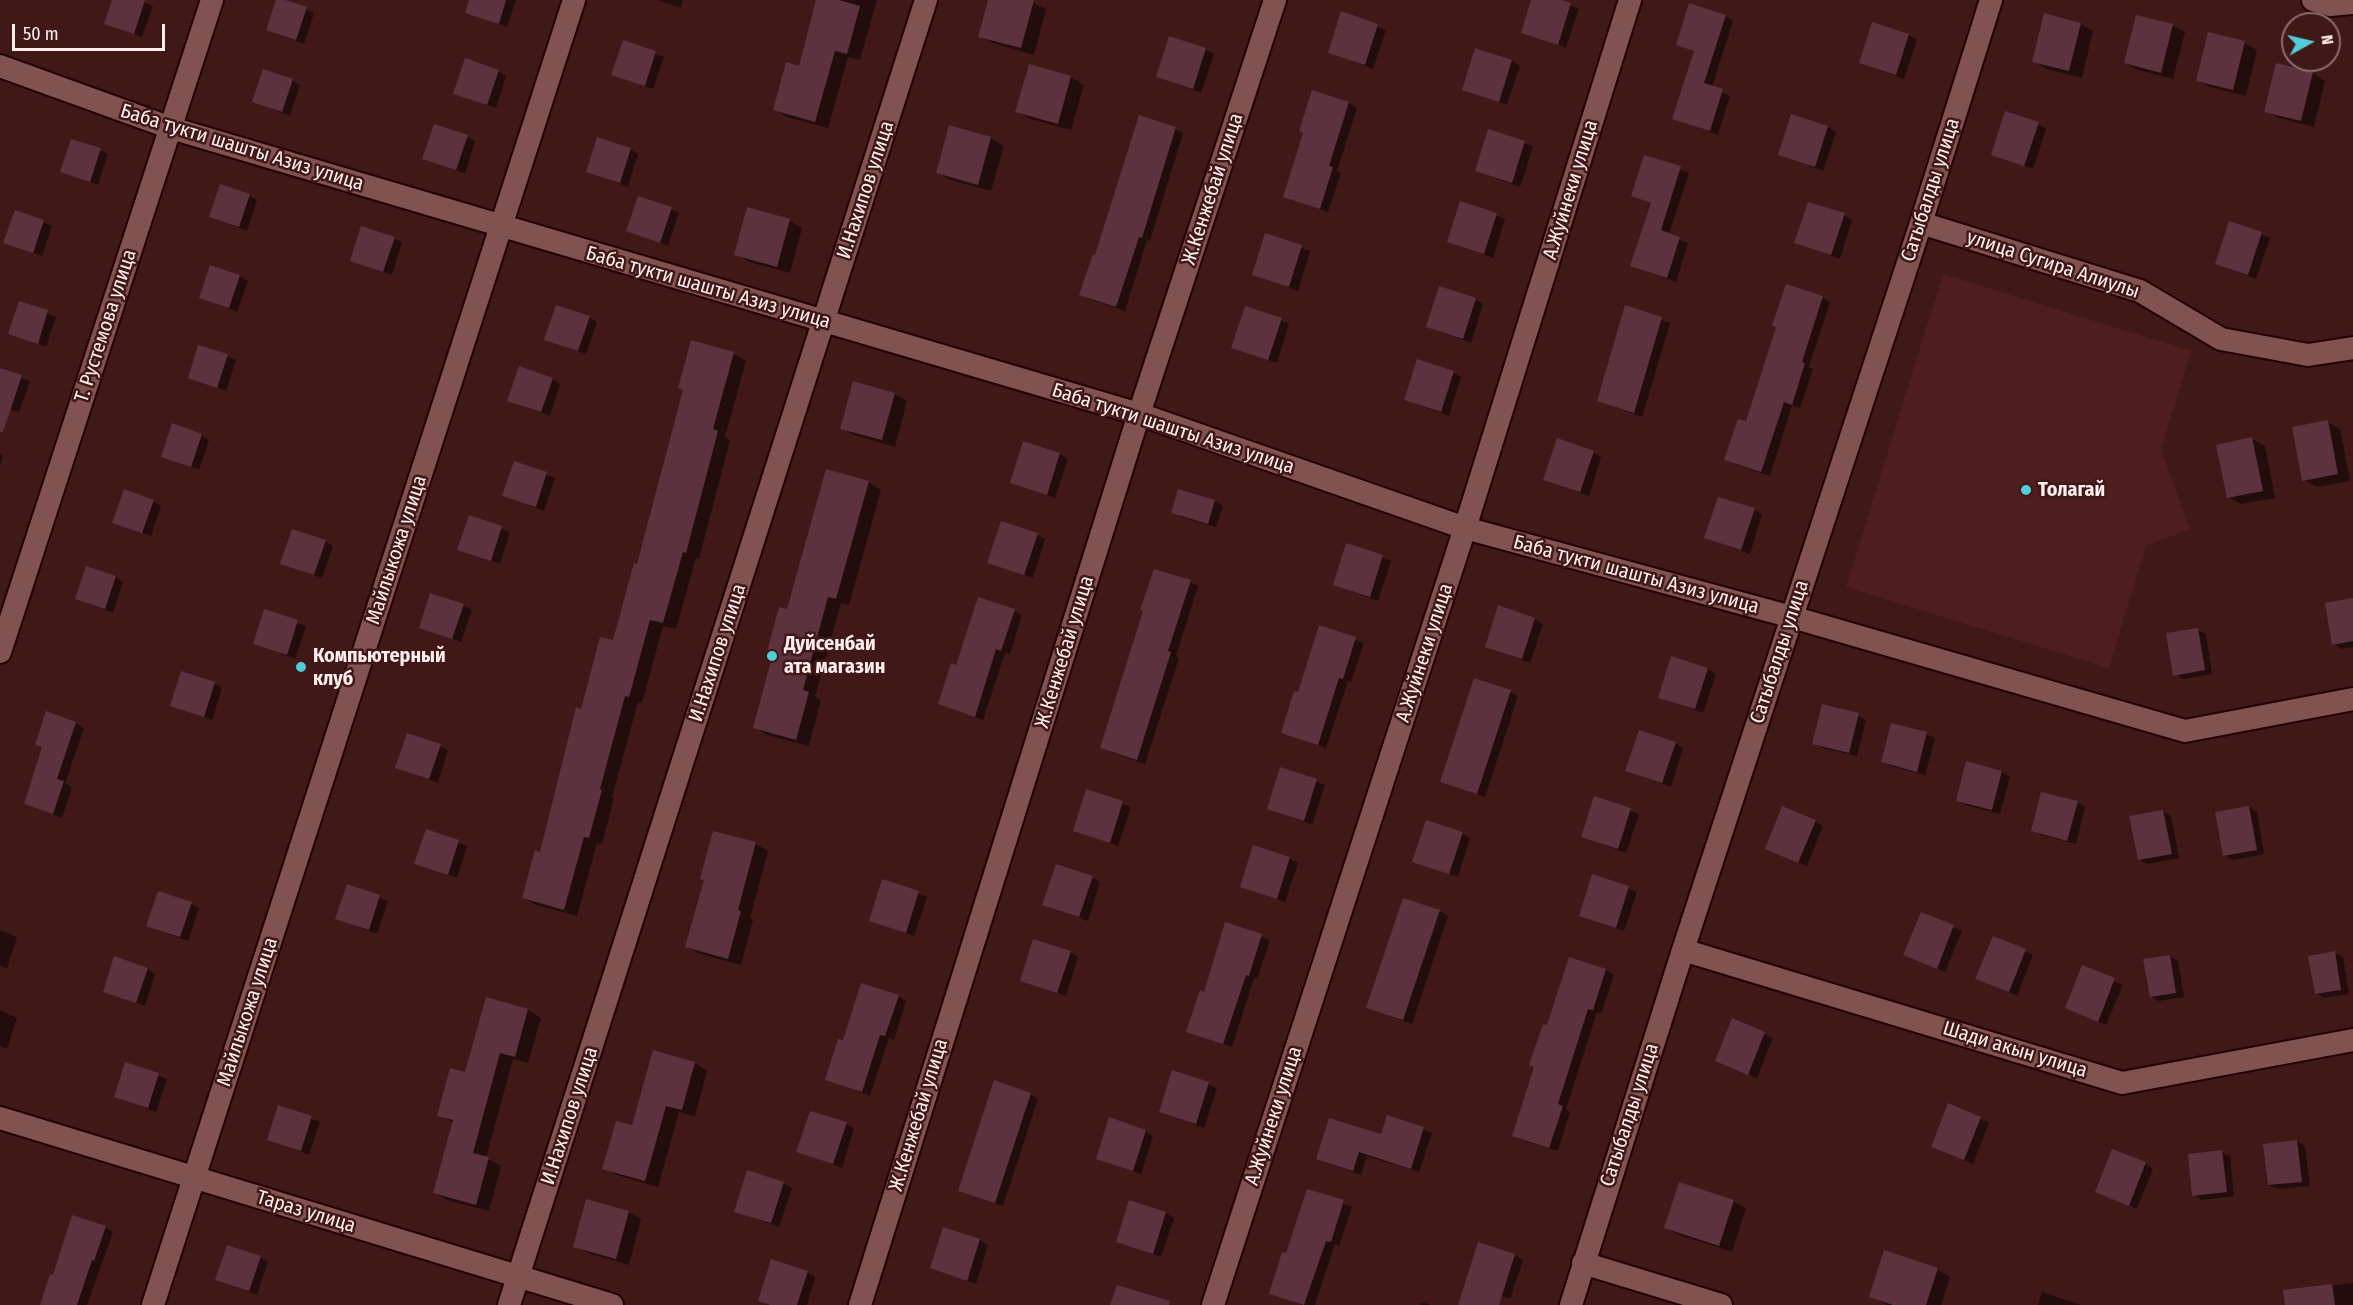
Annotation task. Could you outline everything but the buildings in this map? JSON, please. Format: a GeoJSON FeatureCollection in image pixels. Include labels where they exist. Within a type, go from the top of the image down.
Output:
{"type":"FeatureCollection","features":[{"type":"Feature","properties":{"kind":"street","name":"Т. Рустемова улица"},"geometry":{"type":"LineString","coordinates":[[0,652],[212,0]]}},
{"type":"Feature","properties":{"kind":"street","name":"Майлыкожа улица"},"geometry":{"type":"LineString","coordinates":[[153,1305],[574,0]]}},
{"type":"Feature","properties":{"kind":"street","name":"И.Нахипов улица"},"geometry":{"type":"LineString","coordinates":[[509,1305],[825,322],[926,0]]}},
{"type":"Feature","properties":{"kind":"street","name":"Ж.Кенжебай улица"},"geometry":{"type":"LineString","coordinates":[[860,1305],[1139,414],[1275,0]]}},
{"type":"Feature","properties":{"kind":"street","name":"А.Жуйнеки улица"},"geometry":{"type":"LineString","coordinates":[[1213,1305],[1465,528],[1630,0]]}},
{"type":"Feature","properties":{"kind":"street","name":"Сатыбалды улица"},"geometry":{"type":"LineString","coordinates":[[1571,1305],[1683,950],[1921,223],[1991,0]]}},
{"type":"Feature","properties":{"kind":"street"},"geometry":{"type":"LineString","coordinates":[[2313,0],[2330,5],[2353,3]]}},
{"type":"Feature","properties":{"kind":"street","name":"Баба тукти шашты Азиз улица"},"geometry":{"type":"LineString","coordinates":[[0,66],[171,128],[1139,414],[1465,528],[1792,616],[2185,731],[2353,699]]}},
{"type":"Feature","properties":{"kind":"street","name":"улица Сугира Алиулы"},"geometry":{"type":"LineString","coordinates":[[1921,223],[2140,291],[2221,339],[2308,355],[2353,348]]}},
{"type":"Feature","properties":{"kind":"street","name":"Шади акын улица"},"geometry":{"type":"LineString","coordinates":[[1683,950],[2122,1083],[2353,1040]]}},
{"type":"Feature","properties":{"kind":"street","name":"Тараз улица"},"geometry":{"type":"LineString","coordinates":[[0,1118],[612,1305]]}},
{"type":"Feature","properties":{"kind":"street"},"geometry":{"type":"LineString","coordinates":[[1583,1263],[1721,1305]]}},
{"type":"Feature","properties":{"kind":"shaded area","name":"Толагай"},"geometry":{"type":"Polygon","coordinates":[[[1943,274],[2191,351],[2161,450],[2190,529],[2146,546],[2109,668],[1846,587],[1943,274]]]}},
{"type":"Feature","properties":{"kind":"place","name":"Толагай"},"geometry":{"type":"Point","coordinates":[2026,490]}},
{"type":"Feature","properties":{"kind":"place","name":"Дуйсенбай ата магазин"},"geometry":{"type":"Point","coordinates":[772,656]}},
{"type":"Feature","properties":{"kind":"place","name":"Компьютерный клуб"},"geometry":{"type":"Point","coordinates":[301,667]}}]}
